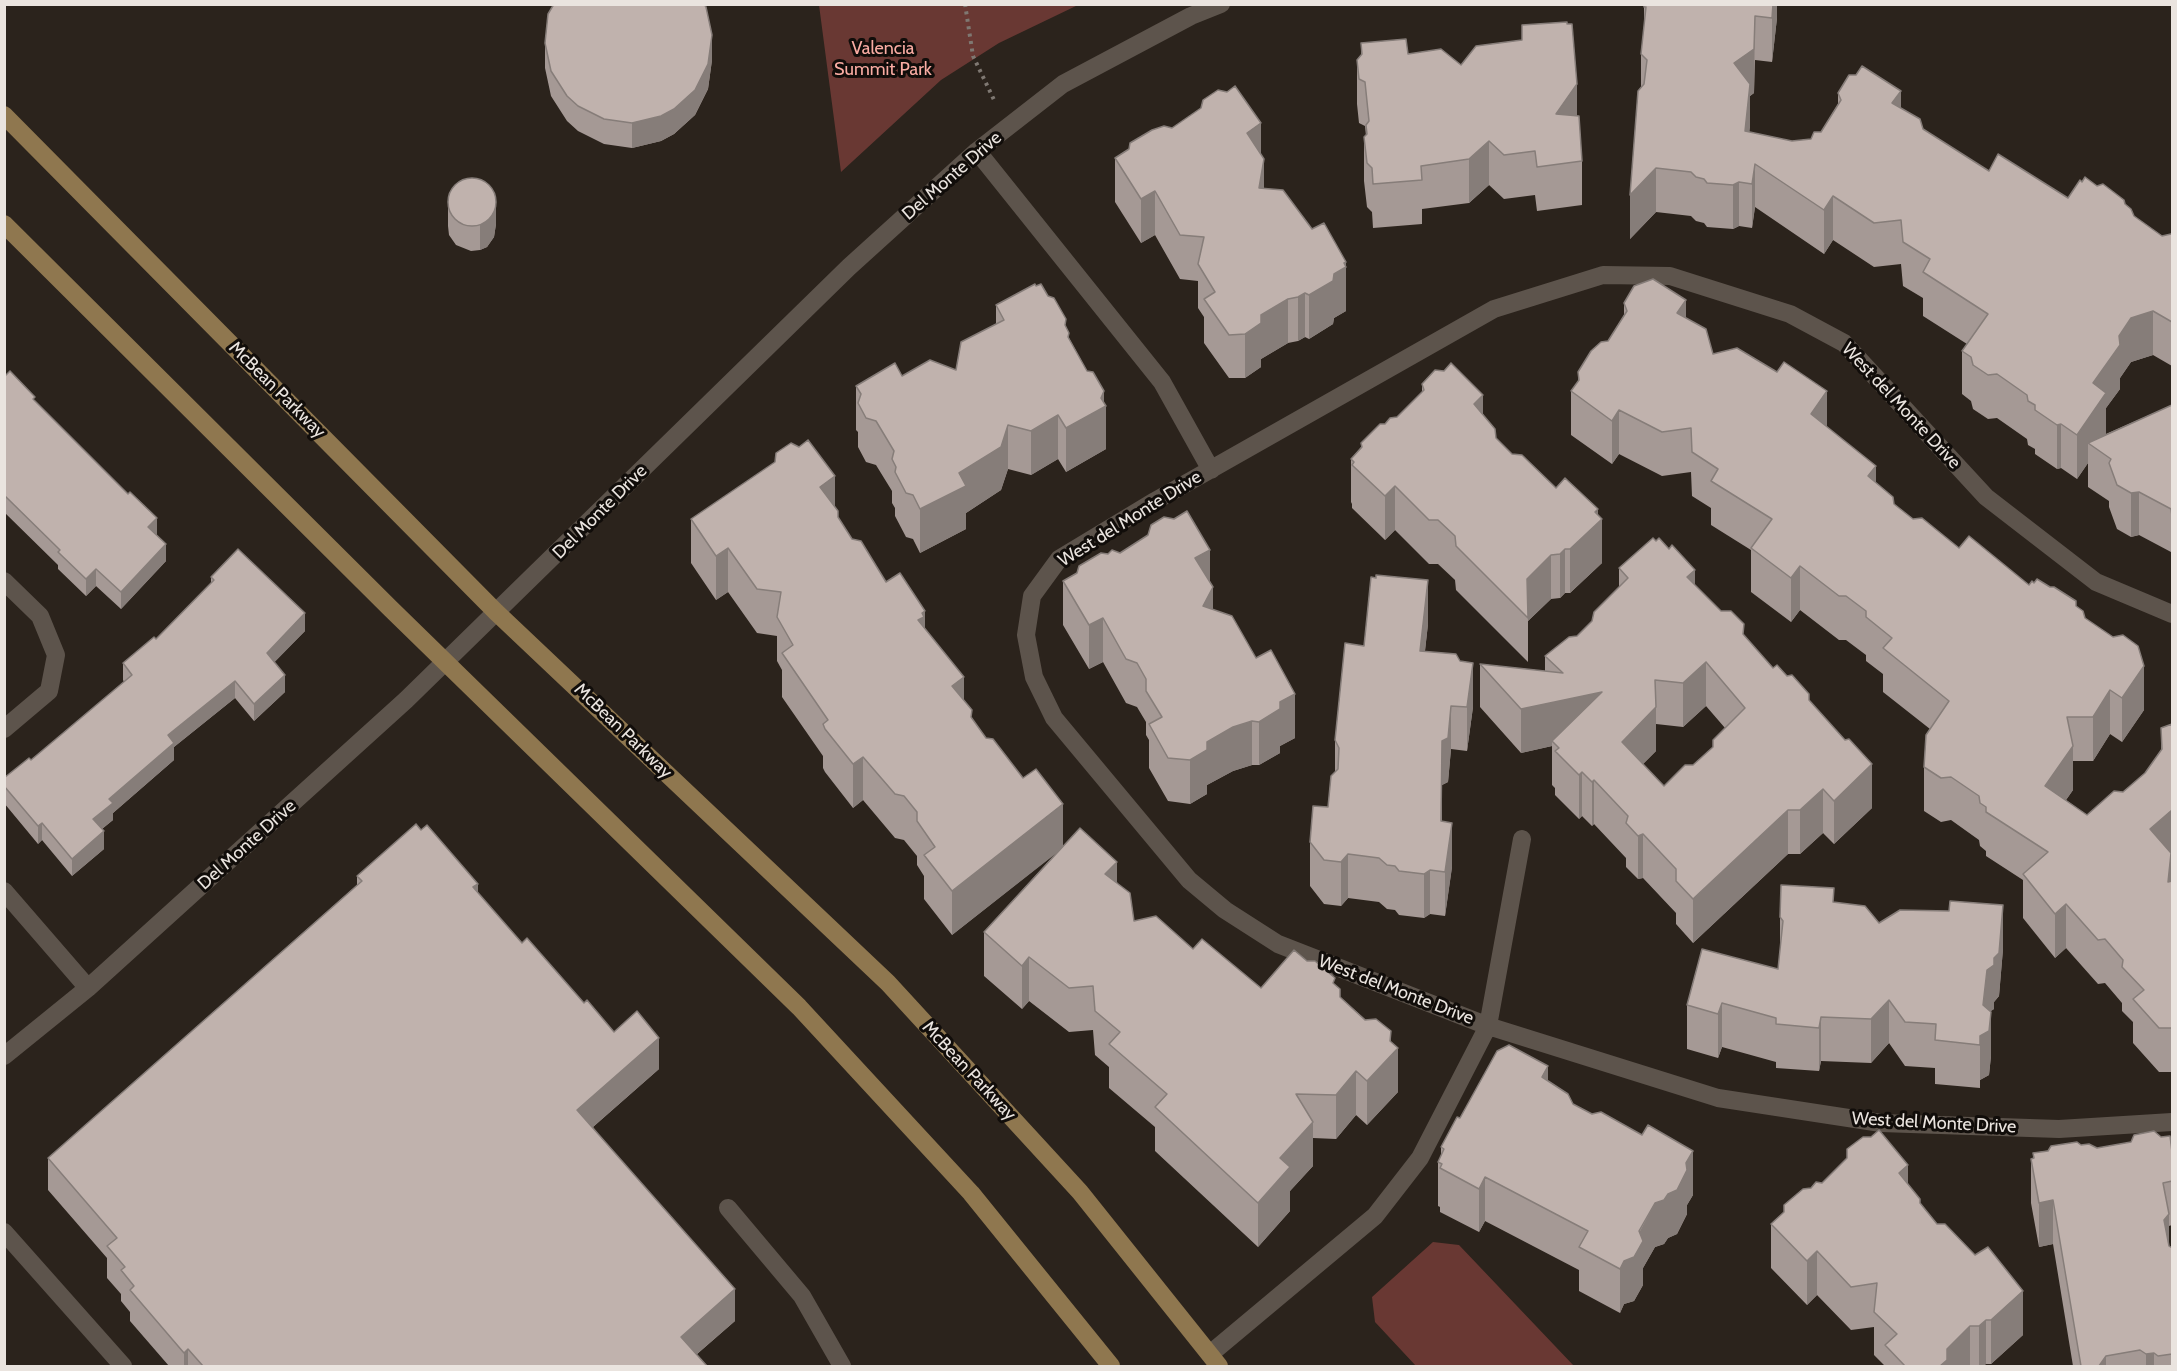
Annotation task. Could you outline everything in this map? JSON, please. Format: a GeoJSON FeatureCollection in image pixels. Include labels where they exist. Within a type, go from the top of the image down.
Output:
{"type":"FeatureCollection","features":[{"type":"Feature","properties":{"kind":"main road","name":"McBean Parkway"},"geometry":{"type":"LineString","coordinates":[[4,115],[496,612],[888,983],[1080,1192],[1215,1360]]}},
{"type":"Feature","properties":{"kind":"main road"},"geometry":{"type":"LineString","coordinates":[[4,224],[806,1016],[971,1192],[1111,1366]]}},
{"type":"Feature","properties":{"kind":"street","name":"Del Monte Drive"},"geometry":{"type":"LineString","coordinates":[[4,1056],[88,988],[406,700],[849,267],[977,151],[1063,84],[1191,16],[1221,4]]}},
{"type":"Feature","properties":{"kind":"street","name":"West del Monte Drive"},"geometry":{"type":"LineString","coordinates":[[977,151],[1162,382],[1211,470]]}},
{"type":"Feature","properties":{"kind":"street","name":"West del Monte Drive"},"geometry":{"type":"LineString","coordinates":[[2172,614],[2096,582],[1986,497],[1844,343],[1790,314],[1671,276],[1603,275],[1494,309],[1059,559],[1032,596],[1026,635],[1034,677],[1054,718],[1189,880],[1225,910],[1278,944],[1488,1026],[1718,1098],[1881,1123],[2059,1129],[2172,1122]]}},
{"type":"Feature","properties":{"kind":"street"},"geometry":{"type":"LineString","coordinates":[[4,581],[40,616],[56,656],[49,691],[4,729]]}},
{"type":"Feature","properties":{"kind":"street"},"geometry":{"type":"LineString","coordinates":[[1215,1360],[1376,1216],[1420,1158],[1488,1026],[1522,838]]}},
{"type":"Feature","properties":{"kind":"street"},"geometry":{"type":"LineString","coordinates":[[4,891],[88,988]]}},
{"type":"Feature","properties":{"kind":"street"},"geometry":{"type":"LineString","coordinates":[[728,1208],[802,1296],[842,1366]]}},
{"type":"Feature","properties":{"kind":"street"},"geometry":{"type":"LineString","coordinates":[[4,1232],[123,1366]]}},
{"type":"Feature","properties":{"kind":"path"},"geometry":{"type":"LineString","coordinates":[[965,4],[967,29],[973,56],[1006,128]]}},
{"type":"Feature","properties":{"kind":"green space","name":"Valencia Summit Park"},"geometry":{"type":"Polygon","coordinates":[[[819,4],[1078,5],[999,43],[941,80],[841,172],[819,4]]]}},
{"type":"Feature","properties":{"kind":"green space"},"geometry":{"type":"Polygon","coordinates":[[[1433,1242],[1459,1245],[1574,1366],[1416,1366],[1375,1322],[1372,1297],[1433,1242]]]}},
{"type":"Feature","properties":{"kind":"building"},"geometry":{"type":"Polygon","coordinates":[[[554,4],[704,4],[712,35],[708,64],[695,90],[674,109],[661,116],[632,123],[604,119],[578,106],[567,96],[551,71],[545,43],[548,14],[554,4]]]}},
{"type":"Feature","properties":{"kind":"building"},"geometry":{"type":"Polygon","coordinates":[[[1644,4],[1773,4],[1772,18],[1755,16],[1754,49],[1734,63],[1750,84],[1745,131],[1792,141],[1811,139],[1814,132],[1821,132],[1841,100],[1838,93],[1849,75],[1856,75],[1862,66],[1901,91],[1892,103],[1920,119],[1923,129],[1989,171],[1998,154],[2068,198],[2080,180],[2082,182],[2085,177],[2097,186],[2103,184],[2124,200],[2134,216],[2162,236],[2172,235],[2172,322],[2153,311],[2131,318],[2119,336],[2120,345],[2093,383],[2106,393],[2077,435],[2035,410],[2035,405],[2028,401],[2027,395],[1997,374],[1988,375],[1973,365],[1971,357],[1962,351],[1988,314],[1923,272],[1930,259],[1903,242],[1901,220],[1874,223],[1833,196],[1824,210],[1755,164],[1752,184],[1739,182],[1733,185],[1707,183],[1691,172],[1656,168],[1630,195],[1638,91],[1644,84],[1647,60],[1641,54],[1646,7],[1644,4]]]}},
{"type":"Feature","properties":{"kind":"building"},"geometry":{"type":"Polygon","coordinates":[[[1567,22],[1567,24],[1572,24],[1577,84],[1556,114],[1579,116],[1582,161],[1537,167],[1535,151],[1504,155],[1489,141],[1469,159],[1421,166],[1422,180],[1373,184],[1372,168],[1367,163],[1364,137],[1367,134],[1366,125],[1369,121],[1365,82],[1359,79],[1357,60],[1362,54],[1361,43],[1406,39],[1408,54],[1441,49],[1461,65],[1476,46],[1522,40],[1522,25],[1567,22]]]}},
{"type":"Feature","properties":{"kind":"building"},"geometry":{"type":"Polygon","coordinates":[[[1235,86],[1261,123],[1247,133],[1264,159],[1259,188],[1283,190],[1312,229],[1324,223],[1346,262],[1344,263],[1346,267],[1334,274],[1333,281],[1309,295],[1305,293],[1288,299],[1261,315],[1261,323],[1245,334],[1229,335],[1204,299],[1215,292],[1198,264],[1204,237],[1180,235],[1155,191],[1141,199],[1115,158],[1129,149],[1130,143],[1152,130],[1164,126],[1172,128],[1201,108],[1203,100],[1218,90],[1227,92],[1235,86]]]}},
{"type":"Feature","properties":{"kind":"building"},"geometry":{"type":"Polygon","coordinates":[[[472,178],[489,185],[496,202],[489,219],[472,226],[455,219],[448,202],[455,185],[472,178]]]}},
{"type":"Feature","properties":{"kind":"building"},"geometry":{"type":"Polygon","coordinates":[[[1653,279],[1686,300],[1677,313],[1706,329],[1713,354],[1737,348],[1777,372],[1784,362],[1827,391],[1811,414],[1876,466],[1868,476],[1893,497],[1894,504],[1913,519],[1922,518],[1959,548],[1969,536],[2029,585],[2037,579],[2054,587],[2076,601],[2076,606],[2083,611],[2085,618],[2113,637],[2123,635],[2138,646],[2144,666],[2122,698],[2110,690],[2093,717],[2067,717],[2073,746],[2045,786],[2087,815],[2114,791],[2123,792],[2145,773],[2162,749],[2161,728],[2172,724],[2172,810],[2150,829],[2171,853],[2168,882],[2172,881],[2172,1028],[2159,1028],[2133,999],[2144,990],[2122,967],[2123,960],[2105,939],[2098,940],[2066,904],[2055,914],[2023,874],[2048,852],[1986,812],[1986,807],[1980,803],[1979,796],[1951,777],[1941,778],[1924,767],[1926,735],[1949,701],[1883,648],[1892,638],[1866,617],[1866,611],[1846,596],[1839,596],[1800,566],[1791,578],[1751,548],[1772,519],[1711,481],[1718,469],[1692,452],[1691,428],[1662,432],[1619,410],[1612,421],[1571,391],[1579,380],[1578,372],[1591,351],[1601,342],[1608,341],[1627,311],[1624,303],[1634,286],[1653,279]]]}},
{"type":"Feature","properties":{"kind":"building"},"geometry":{"type":"Polygon","coordinates":[[[1035,284],[1036,286],[1041,284],[1048,296],[1054,298],[1066,319],[1068,337],[1087,371],[1093,372],[1104,391],[1101,398],[1106,406],[1066,428],[1058,415],[1031,431],[1008,425],[1001,447],[959,473],[966,486],[920,509],[913,495],[906,493],[895,472],[896,467],[892,459],[894,451],[876,421],[866,418],[858,403],[861,394],[856,386],[895,363],[902,376],[930,360],[956,370],[961,342],[1004,320],[996,305],[1035,284]]]}},
{"type":"Feature","properties":{"kind":"building"},"geometry":{"type":"Polygon","coordinates":[[[1451,363],[1483,395],[1474,404],[1495,429],[1496,438],[1512,454],[1522,455],[1556,488],[1565,478],[1598,509],[1595,512],[1602,519],[1570,549],[1551,555],[1527,579],[1528,618],[1456,546],[1455,536],[1438,520],[1429,520],[1395,486],[1385,496],[1352,465],[1354,462],[1351,459],[1362,447],[1361,443],[1380,424],[1385,424],[1390,418],[1397,417],[1424,390],[1422,384],[1435,370],[1444,371],[1451,363]]]}},
{"type":"Feature","properties":{"kind":"building"},"geometry":{"type":"Polygon","coordinates":[[[10,371],[35,397],[33,399],[128,494],[130,492],[157,518],[148,527],[166,544],[121,592],[96,569],[86,579],[4,495],[4,377],[10,371]]]}},
{"type":"Feature","properties":{"kind":"building"},"geometry":{"type":"Polygon","coordinates":[[[2172,405],[2172,516],[2171,509],[2139,492],[2131,493],[2117,485],[2109,463],[2111,459],[2088,443],[2172,405]]]}},
{"type":"Feature","properties":{"kind":"building"},"geometry":{"type":"Polygon","coordinates":[[[808,440],[835,476],[820,487],[838,511],[838,517],[852,539],[861,541],[886,582],[900,573],[925,611],[922,613],[924,617],[918,620],[964,677],[952,686],[972,710],[971,717],[986,738],[993,739],[1023,778],[1036,769],[1063,804],[952,891],[924,855],[935,847],[917,821],[917,812],[904,796],[895,794],[863,757],[853,764],[825,729],[823,724],[828,720],[782,653],[793,645],[777,617],[781,592],[757,589],[728,548],[716,556],[691,519],[775,462],[776,453],[791,443],[799,447],[808,440]]]}},
{"type":"Feature","properties":{"kind":"building"},"geometry":{"type":"Polygon","coordinates":[[[1187,511],[1210,550],[1195,558],[1213,587],[1203,606],[1232,616],[1256,658],[1271,650],[1295,694],[1280,702],[1280,709],[1259,722],[1252,721],[1233,727],[1207,742],[1207,750],[1190,760],[1168,758],[1149,724],[1162,717],[1146,691],[1146,679],[1137,663],[1126,659],[1103,618],[1089,625],[1063,581],[1077,573],[1079,566],[1101,553],[1108,554],[1112,550],[1120,553],[1148,535],[1151,525],[1164,517],[1174,519],[1187,511]]]}},
{"type":"Feature","properties":{"kind":"building"},"geometry":{"type":"Polygon","coordinates":[[[1653,538],[1656,541],[1659,538],[1669,549],[1672,545],[1695,570],[1687,577],[1721,611],[1731,611],[1744,624],[1743,634],[1773,668],[1777,665],[1787,676],[1792,675],[1809,694],[1809,700],[1845,740],[1849,739],[1872,764],[1834,801],[1823,789],[1800,810],[1788,810],[1693,899],[1676,881],[1676,869],[1643,834],[1638,836],[1626,823],[1628,816],[1594,780],[1592,782],[1582,772],[1579,775],[1555,751],[1559,748],[1552,741],[1602,692],[1521,709],[1480,664],[1563,673],[1545,656],[1569,637],[1577,636],[1592,621],[1594,612],[1628,578],[1619,568],[1653,538]],[[1706,662],[1683,683],[1655,680],[1656,707],[1622,742],[1664,786],[1685,765],[1693,765],[1713,747],[1713,740],[1745,708],[1706,662]]]}},
{"type":"Feature","properties":{"kind":"building"},"geometry":{"type":"Polygon","coordinates":[[[238,549],[305,613],[267,653],[285,675],[254,704],[235,681],[168,735],[174,743],[109,799],[113,803],[93,819],[104,831],[72,859],[42,823],[38,826],[4,786],[4,778],[29,758],[31,760],[132,675],[123,663],[154,637],[156,639],[214,580],[211,577],[238,549]]]}},
{"type":"Feature","properties":{"kind":"building"},"geometry":{"type":"Polygon","coordinates":[[[1376,575],[1428,580],[1420,651],[1456,654],[1460,661],[1473,663],[1467,707],[1451,706],[1448,738],[1442,741],[1441,821],[1452,823],[1445,872],[1430,870],[1424,874],[1399,871],[1395,866],[1387,865],[1379,858],[1348,854],[1341,862],[1324,860],[1310,842],[1313,806],[1328,807],[1331,776],[1338,769],[1339,748],[1335,740],[1345,643],[1364,646],[1371,577],[1376,578],[1376,575]]]}},
{"type":"Feature","properties":{"kind":"building"},"geometry":{"type":"Polygon","coordinates":[[[416,824],[421,830],[427,825],[478,884],[473,887],[522,943],[527,938],[584,1003],[587,1000],[614,1032],[637,1011],[659,1038],[577,1110],[735,1289],[681,1337],[707,1366],[203,1366],[188,1349],[184,1353],[130,1290],[134,1286],[121,1270],[125,1267],[107,1246],[117,1238],[48,1158],[362,881],[357,876],[416,824]]]}},
{"type":"Feature","properties":{"kind":"building"},"geometry":{"type":"Polygon","coordinates":[[[1080,828],[1117,862],[1105,874],[1130,893],[1134,921],[1156,916],[1193,949],[1202,939],[1261,988],[1294,950],[1307,961],[1315,961],[1335,978],[1333,983],[1340,989],[1340,997],[1365,1020],[1376,1019],[1391,1031],[1390,1041],[1398,1048],[1367,1081],[1356,1071],[1336,1095],[1296,1094],[1313,1122],[1280,1158],[1290,1167],[1258,1203],[1155,1107],[1167,1094],[1109,1044],[1120,1032],[1095,1011],[1093,986],[1069,988],[1029,957],[1022,966],[984,932],[1080,828]]]}},
{"type":"Feature","properties":{"kind":"building"},"geometry":{"type":"Polygon","coordinates":[[[1781,885],[1834,888],[1833,902],[1865,906],[1879,923],[1900,910],[1949,911],[1950,901],[2003,905],[1999,953],[1994,958],[1994,965],[1987,970],[1983,1005],[1991,1012],[1989,1031],[1980,1036],[1980,1045],[1935,1040],[1936,1024],[1905,1022],[1889,1000],[1871,1019],[1821,1017],[1819,1028],[1776,1024],[1776,1018],[1722,1003],[1718,1014],[1687,1005],[1702,949],[1778,969],[1783,921],[1780,917],[1781,885]]]}},
{"type":"Feature","properties":{"kind":"building"},"geometry":{"type":"Polygon","coordinates":[[[1509,1045],[1548,1066],[1542,1077],[1568,1094],[1573,1104],[1592,1114],[1601,1112],[1642,1135],[1648,1125],[1693,1151],[1686,1163],[1687,1170],[1677,1190],[1668,1194],[1664,1200],[1655,1203],[1639,1231],[1643,1241],[1634,1257],[1624,1261],[1620,1269],[1579,1247],[1588,1231],[1485,1177],[1479,1189],[1440,1168],[1442,1164],[1438,1162],[1444,1149],[1441,1147],[1457,1117],[1460,1118],[1497,1051],[1509,1045]]]}},
{"type":"Feature","properties":{"kind":"building"},"geometry":{"type":"Polygon","coordinates":[[[1879,1130],[1908,1165],[1899,1173],[1937,1224],[1945,1224],[1975,1255],[1988,1247],[2023,1291],[1991,1320],[1986,1320],[1979,1326],[1970,1326],[1947,1349],[1947,1360],[1940,1366],[1905,1366],[1885,1345],[1897,1334],[1874,1312],[1877,1283],[1851,1287],[1817,1251],[1807,1261],[1771,1224],[1784,1212],[1784,1205],[1803,1189],[1811,1188],[1816,1182],[1822,1183],[1847,1158],[1847,1149],[1863,1137],[1871,1137],[1879,1130]]]}},
{"type":"Feature","properties":{"kind":"building"},"geometry":{"type":"Polygon","coordinates":[[[2154,1131],[2161,1137],[2170,1136],[2172,1152],[2172,1181],[2163,1183],[2169,1214],[2164,1220],[2169,1246],[2172,1248],[2172,1354],[2158,1356],[2154,1353],[2146,1354],[2140,1350],[2106,1356],[2099,1366],[2081,1366],[2053,1200],[2039,1203],[2031,1159],[2034,1158],[2033,1153],[2048,1151],[2051,1146],[2077,1142],[2097,1148],[2131,1142],[2134,1135],[2154,1131]]]}}]}
